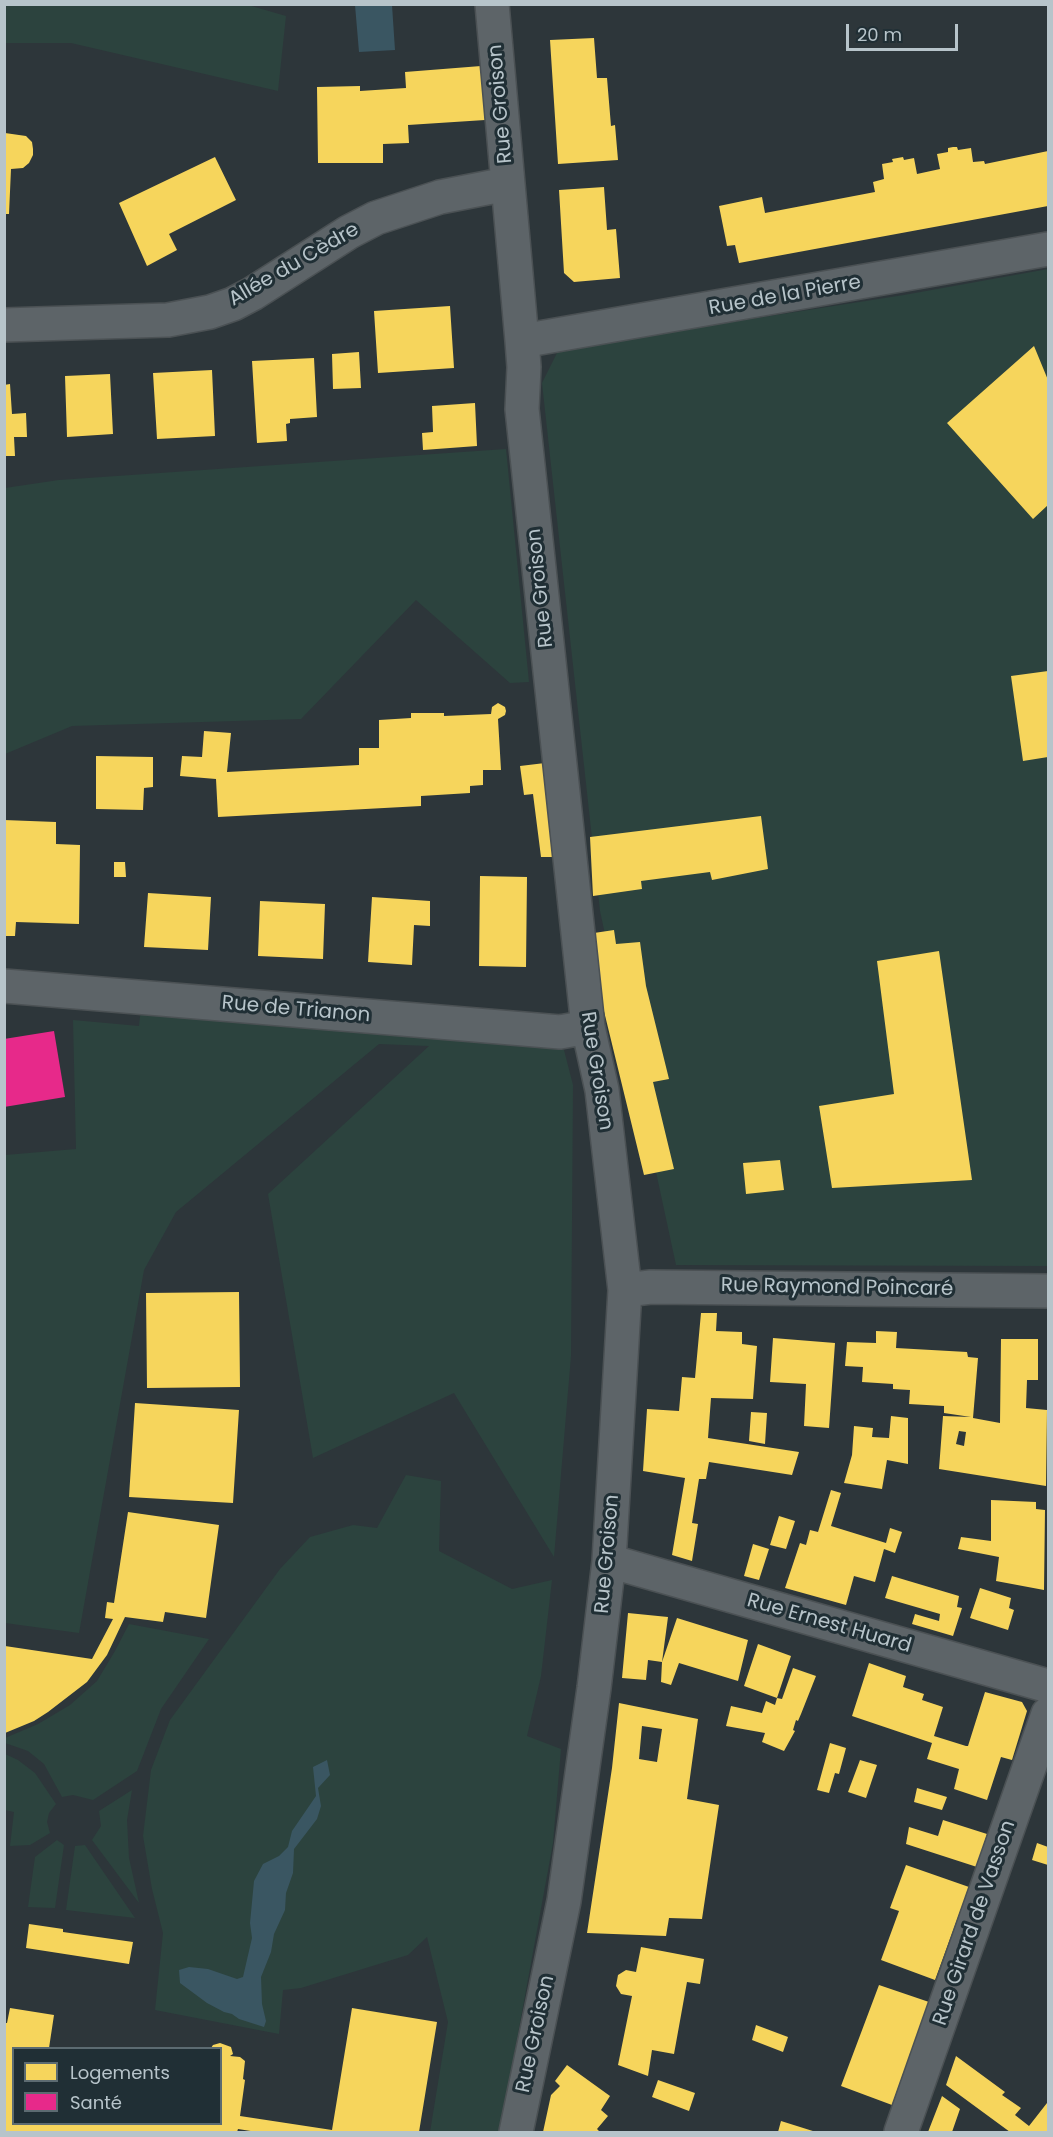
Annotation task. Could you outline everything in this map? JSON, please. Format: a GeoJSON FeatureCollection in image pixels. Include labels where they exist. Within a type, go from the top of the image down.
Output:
{"type":"FeatureCollection","features":[{"type":"Feature","properties":{"kind":"street","name":"Rue Groison"},"geometry":{"type":"LineString","coordinates":[[493,10],[524,368],[522,410],[588,1027],[602,1090],[625,1290],[609,1561],[564,1901],[516,2133]]}},
{"type":"Feature","properties":{"kind":"street","name":"Allée du Cèdre"},"geometry":{"type":"LineString","coordinates":[[4,325],[168,320],[210,312],[252,294],[349,232],[376,218],[440,197],[507,184]]}},
{"type":"Feature","properties":{"kind":"street","name":"Rue de la Pierre"},"geometry":{"type":"LineString","coordinates":[[522,341],[1048,249]]}},
{"type":"Feature","properties":{"kind":"street","name":"Rue de Trianon"},"geometry":{"type":"LineString","coordinates":[[4,986],[560,1032],[588,1027]]}},
{"type":"Feature","properties":{"kind":"street","name":"Rue Raymond Poincaré"},"geometry":{"type":"LineString","coordinates":[[625,1290],[651,1287],[1048,1291]]}},
{"type":"Feature","properties":{"kind":"street","name":"Rue Ernest Huard"},"geometry":{"type":"LineString","coordinates":[[609,1561],[1048,1686]]}},
{"type":"Feature","properties":{"kind":"street","name":"Rue Girard de Vasson"},"geometry":{"type":"LineString","coordinates":[[901,2133],[1048,1714]]}},
{"type":"Feature","properties":{"kind":"green space"},"geometry":{"type":"Polygon","coordinates":[[[5,5],[248,5],[286,16],[278,91],[71,43],[5,43],[5,5]]]}},
{"type":"Feature","properties":{"kind":"green space"},"geometry":{"type":"Polygon","coordinates":[[[1048,269],[1048,1266],[676,1265],[600,911],[542,383],[559,349],[904,295],[1048,269]]]}},
{"type":"Feature","properties":{"kind":"green space"},"geometry":{"type":"Polygon","coordinates":[[[506,449],[529,682],[510,683],[416,600],[301,719],[72,726],[5,754],[5,488],[59,480],[506,449]]]}},
{"type":"Feature","properties":{"kind":"green space"},"geometry":{"type":"Polygon","coordinates":[[[141,1008],[528,1033],[564,1050],[573,1085],[571,1356],[554,1557],[454,1393],[313,1458],[268,1194],[429,1046],[379,1044],[176,1212],[144,1270],[79,1633],[5,1623],[5,1155],[76,1149],[73,1020],[139,1026],[141,1008]]]}},
{"type":"Feature","properties":{"kind":"green space"},"geometry":{"type":"Polygon","coordinates":[[[406,1475],[441,1481],[439,1551],[512,1589],[552,1580],[541,1676],[527,1736],[561,1749],[553,1843],[500,2132],[430,2132],[448,2022],[427,1937],[408,1955],[301,1988],[283,1990],[279,2034],[155,2010],[163,1933],[152,1889],[143,1836],[151,1770],[170,1720],[280,1569],[310,1537],[353,1525],[377,1528],[406,1475]]]}},
{"type":"Feature","properties":{"kind":"green space"},"geometry":{"type":"Polygon","coordinates":[[[129,1624],[209,1639],[161,1709],[137,1771],[93,1800],[73,1795],[62,1797],[44,1764],[28,1751],[5,1743],[5,1738],[38,1724],[70,1705],[97,1681],[129,1624]]]}},
{"type":"Feature","properties":{"kind":"green space"},"geometry":{"type":"Polygon","coordinates":[[[5,1754],[18,1760],[35,1773],[56,1804],[49,1813],[47,1822],[50,1833],[30,1845],[10,1846],[14,1812],[5,1810],[5,1754]]]}},
{"type":"Feature","properties":{"kind":"green space"},"geometry":{"type":"Polygon","coordinates":[[[132,1790],[127,1820],[129,1858],[139,1903],[92,1840],[101,1826],[99,1811],[132,1790]]]}},
{"type":"Feature","properties":{"kind":"green space"},"geometry":{"type":"Polygon","coordinates":[[[57,1840],[64,1845],[55,1908],[28,1907],[35,1857],[57,1840]]]}},
{"type":"Feature","properties":{"kind":"green space"},"geometry":{"type":"Polygon","coordinates":[[[85,1845],[135,1918],[66,1910],[75,1846],[85,1845]]]}},
{"type":"Feature","properties":{"kind":"water"},"geometry":{"type":"Polygon","coordinates":[[[355,5],[392,5],[395,50],[359,52],[355,5]]]}},
{"type":"Feature","properties":{"kind":"water"},"geometry":{"type":"Polygon","coordinates":[[[327,1760],[330,1775],[318,1788],[321,1806],[317,1819],[294,1849],[293,1873],[286,1893],[285,1910],[274,1934],[271,1952],[261,1977],[262,2004],[266,2021],[264,2027],[239,2019],[207,2003],[180,1983],[179,1970],[189,1967],[208,1969],[237,1979],[243,1977],[252,1938],[250,1923],[254,1881],[263,1864],[279,1856],[288,1847],[292,1831],[316,1796],[313,1767],[327,1760]]]}},
{"type":"Feature","properties":{"kind":"building: Logements"},"geometry":{"type":"Polygon","coordinates":[[[594,38],[597,78],[607,78],[611,126],[615,125],[618,160],[558,164],[550,40],[594,38]]]}},
{"type":"Feature","properties":{"kind":"building: Logements"},"geometry":{"type":"Polygon","coordinates":[[[481,66],[485,120],[408,125],[409,143],[383,144],[383,163],[318,163],[317,87],[360,86],[360,91],[406,88],[405,72],[481,66]]]}},
{"type":"Feature","properties":{"kind":"building: Logements"},"geometry":{"type":"Polygon","coordinates":[[[5,133],[26,136],[32,142],[33,149],[29,163],[23,168],[11,169],[9,214],[5,214],[5,133]]]}},
{"type":"Feature","properties":{"kind":"building: Logements"},"geometry":{"type":"Polygon","coordinates":[[[957,147],[958,150],[971,148],[973,162],[984,161],[985,164],[1048,151],[1048,206],[739,263],[735,245],[727,246],[719,206],[762,197],[765,213],[875,192],[873,182],[884,179],[882,164],[903,157],[904,160],[914,158],[917,174],[940,169],[937,154],[948,152],[948,148],[957,147]]]}},
{"type":"Feature","properties":{"kind":"building: Logements"},"geometry":{"type":"Polygon","coordinates":[[[215,157],[236,200],[169,234],[177,250],[147,266],[119,203],[215,157]]]}},
{"type":"Feature","properties":{"kind":"building: Logements"},"geometry":{"type":"Polygon","coordinates":[[[604,187],[607,230],[616,229],[620,278],[574,282],[564,273],[559,190],[604,187]]]}},
{"type":"Feature","properties":{"kind":"building: Logements"},"geometry":{"type":"Polygon","coordinates":[[[450,306],[454,368],[378,373],[374,311],[450,306]]]}},
{"type":"Feature","properties":{"kind":"building: Logements"},"geometry":{"type":"Polygon","coordinates":[[[1034,346],[1048,380],[1048,505],[1033,519],[947,423],[1034,346]]]}},
{"type":"Feature","properties":{"kind":"building: Logements"},"geometry":{"type":"Polygon","coordinates":[[[359,352],[361,388],[333,389],[332,354],[359,352]]]}},
{"type":"Feature","properties":{"kind":"building: Logements"},"geometry":{"type":"Polygon","coordinates":[[[314,358],[317,417],[290,419],[290,423],[286,424],[287,441],[257,443],[252,361],[314,358]]]}},
{"type":"Feature","properties":{"kind":"building: Logements"},"geometry":{"type":"Polygon","coordinates":[[[212,370],[215,436],[157,439],[153,373],[212,370]]]}},
{"type":"Feature","properties":{"kind":"building: Logements"},"geometry":{"type":"Polygon","coordinates":[[[110,374],[113,434],[67,437],[65,376],[110,374]]]}},
{"type":"Feature","properties":{"kind":"building: Logements"},"geometry":{"type":"Polygon","coordinates":[[[10,384],[12,414],[26,413],[27,437],[14,437],[15,456],[4,456],[4,385],[10,384]]]}},
{"type":"Feature","properties":{"kind":"building: Logements"},"geometry":{"type":"Polygon","coordinates":[[[475,403],[477,446],[423,450],[422,433],[433,432],[432,406],[475,403]]]}},
{"type":"Feature","properties":{"kind":"building: Logements"},"geometry":{"type":"Polygon","coordinates":[[[1048,671],[1048,757],[1023,761],[1011,676],[1048,671]]]}},
{"type":"Feature","properties":{"kind":"building: Logements"},"geometry":{"type":"Polygon","coordinates":[[[498,703],[505,707],[506,711],[505,715],[498,719],[501,770],[483,770],[483,785],[470,786],[470,793],[421,796],[421,806],[218,817],[216,779],[180,776],[182,756],[202,757],[204,731],[231,733],[227,772],[359,765],[359,748],[379,748],[379,720],[411,718],[411,713],[444,713],[444,716],[491,714],[492,707],[498,703]]]}},
{"type":"Feature","properties":{"kind":"building: Logements"},"geometry":{"type":"Polygon","coordinates":[[[96,756],[153,757],[153,787],[144,788],[143,810],[96,809],[96,756]]]}},
{"type":"Feature","properties":{"kind":"building: Logements"},"geometry":{"type":"Polygon","coordinates":[[[545,763],[556,857],[541,857],[533,794],[524,795],[520,766],[545,763]]]}},
{"type":"Feature","properties":{"kind":"building: Logements"},"geometry":{"type":"Polygon","coordinates":[[[761,816],[768,869],[712,880],[710,872],[641,881],[642,889],[593,896],[590,837],[761,816]]]}},
{"type":"Feature","properties":{"kind":"building: Logements"},"geometry":{"type":"Polygon","coordinates":[[[4,820],[56,822],[56,844],[80,845],[79,924],[16,922],[15,936],[4,936],[4,820]]]}},
{"type":"Feature","properties":{"kind":"building: Logements"},"geometry":{"type":"Polygon","coordinates":[[[114,862],[125,862],[126,877],[114,877],[114,862]]]}},
{"type":"Feature","properties":{"kind":"building: Logements"},"geometry":{"type":"Polygon","coordinates":[[[480,876],[527,877],[526,967],[479,966],[480,876]]]}},
{"type":"Feature","properties":{"kind":"building: Logements"},"geometry":{"type":"Polygon","coordinates":[[[148,893],[211,897],[208,950],[144,947],[148,893]]]}},
{"type":"Feature","properties":{"kind":"building: Logements"},"geometry":{"type":"Polygon","coordinates":[[[372,897],[430,901],[430,926],[414,925],[412,965],[368,962],[372,897]]]}},
{"type":"Feature","properties":{"kind":"building: Logements"},"geometry":{"type":"Polygon","coordinates":[[[260,901],[325,904],[323,959],[258,956],[260,901]]]}},
{"type":"Feature","properties":{"kind":"building: Logements"},"geometry":{"type":"Polygon","coordinates":[[[614,930],[616,944],[640,942],[646,986],[669,1079],[653,1082],[674,1169],[644,1175],[601,999],[594,933],[614,930]]]}},
{"type":"Feature","properties":{"kind":"building: Logements"},"geometry":{"type":"Polygon","coordinates":[[[939,951],[972,1180],[832,1188],[819,1106],[894,1094],[877,961],[939,951]]]}},
{"type":"Feature","properties":{"kind":"building: Logements"},"geometry":{"type":"Polygon","coordinates":[[[780,1160],[784,1190],[746,1194],[743,1163],[780,1160]]]}},
{"type":"Feature","properties":{"kind":"building: Logements"},"geometry":{"type":"Polygon","coordinates":[[[239,1292],[240,1387],[147,1388],[146,1293],[239,1292]]]}},
{"type":"Feature","properties":{"kind":"building: Logements"},"geometry":{"type":"Polygon","coordinates":[[[701,1313],[717,1313],[716,1331],[742,1332],[742,1344],[757,1346],[753,1399],[711,1398],[708,1438],[799,1452],[792,1475],[709,1462],[706,1479],[699,1479],[692,1523],[698,1524],[692,1561],[672,1555],[685,1478],[643,1471],[647,1409],[679,1411],[682,1377],[695,1378],[701,1313]]]}},
{"type":"Feature","properties":{"kind":"building: Logements"},"geometry":{"type":"Polygon","coordinates":[[[876,1331],[897,1332],[896,1348],[967,1352],[968,1357],[978,1358],[973,1418],[1000,1423],[1001,1339],[1038,1339],[1038,1380],[1027,1380],[1026,1408],[1047,1410],[1046,1486],[939,1469],[943,1416],[971,1417],[944,1413],[944,1406],[909,1404],[910,1390],[893,1389],[893,1384],[862,1382],[863,1367],[845,1366],[847,1342],[876,1343],[876,1331]],[[959,1431],[956,1444],[964,1446],[966,1432],[959,1431]]]}},
{"type":"Feature","properties":{"kind":"building: Logements"},"geometry":{"type":"Polygon","coordinates":[[[773,1338],[835,1343],[829,1428],[804,1426],[806,1384],[770,1382],[773,1338]]]}},
{"type":"Feature","properties":{"kind":"building: Logements"},"geometry":{"type":"Polygon","coordinates":[[[135,1403],[239,1410],[233,1503],[129,1497],[135,1403]]]}},
{"type":"Feature","properties":{"kind":"building: Logements"},"geometry":{"type":"Polygon","coordinates":[[[751,1412],[767,1413],[765,1444],[749,1441],[751,1412]]]}},
{"type":"Feature","properties":{"kind":"building: Logements"},"geometry":{"type":"Polygon","coordinates":[[[891,1416],[908,1418],[908,1464],[887,1460],[882,1489],[844,1483],[852,1455],[854,1426],[873,1428],[872,1437],[889,1438],[891,1416]]]}},
{"type":"Feature","properties":{"kind":"building: Logements"},"geometry":{"type":"Polygon","coordinates":[[[831,1490],[841,1493],[831,1526],[886,1543],[890,1528],[902,1532],[895,1553],[884,1549],[875,1582],[854,1576],[846,1605],[785,1588],[800,1543],[806,1545],[810,1530],[818,1532],[831,1490]]]}},
{"type":"Feature","properties":{"kind":"building: Logements"},"geometry":{"type":"Polygon","coordinates":[[[991,1500],[1036,1502],[1036,1509],[1045,1510],[1044,1590],[996,1581],[999,1557],[958,1549],[961,1537],[991,1541],[991,1500]]]}},
{"type":"Feature","properties":{"kind":"building: Logements"},"geometry":{"type":"Polygon","coordinates":[[[128,1512],[219,1525],[206,1618],[165,1612],[163,1622],[125,1617],[107,1655],[87,1682],[34,1721],[5,1733],[5,1646],[92,1659],[113,1619],[105,1618],[107,1602],[114,1603],[128,1512]]]}},
{"type":"Feature","properties":{"kind":"building: Logements"},"geometry":{"type":"Polygon","coordinates":[[[779,1516],[795,1521],[786,1549],[770,1545],[779,1516]]]}},
{"type":"Feature","properties":{"kind":"building: Logements"},"geometry":{"type":"Polygon","coordinates":[[[753,1544],[769,1549],[759,1580],[744,1576],[753,1544]]]}},
{"type":"Feature","properties":{"kind":"building: Logements"},"geometry":{"type":"Polygon","coordinates":[[[892,1576],[959,1596],[957,1607],[962,1608],[953,1636],[912,1624],[915,1614],[939,1621],[940,1614],[885,1598],[892,1576]]]}},
{"type":"Feature","properties":{"kind":"building: Logements"},"geometry":{"type":"Polygon","coordinates":[[[980,1588],[1011,1598],[1009,1608],[1014,1610],[1008,1630],[970,1618],[980,1588]]]}},
{"type":"Feature","properties":{"kind":"building: Logements"},"geometry":{"type":"Polygon","coordinates":[[[628,1613],[668,1617],[662,1662],[648,1660],[646,1680],[622,1678],[628,1613]]]}},
{"type":"Feature","properties":{"kind":"building: Logements"},"geometry":{"type":"Polygon","coordinates":[[[677,1618],[748,1640],[738,1681],[679,1663],[671,1685],[661,1682],[662,1662],[677,1618]]]}},
{"type":"Feature","properties":{"kind":"building: Logements"},"geometry":{"type":"Polygon","coordinates":[[[758,1644],[791,1656],[777,1698],[744,1686],[758,1644]]]}},
{"type":"Feature","properties":{"kind":"building: Logements"},"geometry":{"type":"Polygon","coordinates":[[[869,1663],[906,1676],[903,1687],[924,1694],[922,1700],[943,1707],[934,1736],[966,1746],[968,1746],[985,1692],[1022,1702],[1027,1711],[1012,1760],[1001,1757],[987,1800],[954,1789],[959,1769],[927,1759],[932,1743],[852,1716],[869,1663]]]}},
{"type":"Feature","properties":{"kind":"building: Logements"},"geometry":{"type":"Polygon","coordinates":[[[793,1668],[816,1676],[798,1721],[796,1720],[793,1730],[795,1731],[784,1751],[762,1742],[765,1733],[726,1726],[731,1706],[762,1713],[766,1701],[775,1705],[777,1698],[782,1699],[793,1668]]]}},
{"type":"Feature","properties":{"kind":"building: Logements"},"geometry":{"type":"Polygon","coordinates":[[[619,1703],[698,1719],[687,1799],[719,1805],[702,1919],[669,1918],[666,1936],[587,1933],[612,1768],[619,1703]],[[642,1726],[639,1759],[657,1762],[662,1729],[642,1726]]]}},
{"type":"Feature","properties":{"kind":"building: Logements"},"geometry":{"type":"Polygon","coordinates":[[[830,1743],[846,1748],[839,1774],[835,1773],[829,1793],[817,1790],[830,1743]]]}},
{"type":"Feature","properties":{"kind":"building: Logements"},"geometry":{"type":"Polygon","coordinates":[[[860,1760],[877,1765],[866,1798],[848,1792],[860,1760]]]}},
{"type":"Feature","properties":{"kind":"building: Logements"},"geometry":{"type":"Polygon","coordinates":[[[917,1788],[947,1797],[942,1810],[914,1802],[917,1788]]]}},
{"type":"Feature","properties":{"kind":"building: Logements"},"geometry":{"type":"Polygon","coordinates":[[[943,1820],[987,1834],[977,1867],[906,1844],[909,1827],[938,1836],[943,1820]]]}},
{"type":"Feature","properties":{"kind":"building: Logements"},"geometry":{"type":"Polygon","coordinates":[[[1037,1843],[1048,1847],[1048,1865],[1032,1860],[1037,1843]]]}},
{"type":"Feature","properties":{"kind":"building: Logements"},"geometry":{"type":"Polygon","coordinates":[[[906,1865],[969,1887],[935,1980],[881,1960],[899,1911],[890,1908],[906,1865]]]}},
{"type":"Feature","properties":{"kind":"building: Logements"},"geometry":{"type":"Polygon","coordinates":[[[29,1924],[63,1929],[63,1932],[133,1942],[129,1964],[26,1948],[29,1924]]]}},
{"type":"Feature","properties":{"kind":"building: Logements"},"geometry":{"type":"Polygon","coordinates":[[[641,1947],[704,1959],[700,1984],[687,1982],[674,2054],[652,2050],[648,2076],[618,2065],[632,1996],[621,1994],[616,1986],[618,1975],[626,1970],[636,1972],[641,1947]]]}},
{"type":"Feature","properties":{"kind":"building: Logements"},"geometry":{"type":"Polygon","coordinates":[[[879,1985],[929,2002],[892,2105],[841,2086],[879,1985]]]}},
{"type":"Feature","properties":{"kind":"building: Logements"},"geometry":{"type":"Polygon","coordinates":[[[10,2008],[54,2015],[49,2047],[12,2047],[12,2125],[222,2125],[222,2047],[212,2047],[220,2043],[231,2047],[233,2054],[230,2056],[240,2057],[245,2061],[240,2116],[332,2130],[352,2008],[437,2022],[419,2132],[257,2132],[238,2129],[237,2132],[4,2132],[4,2023],[7,2023],[10,2008]]]}},
{"type":"Feature","properties":{"kind":"building: Logements"},"geometry":{"type":"Polygon","coordinates":[[[756,2025],[788,2037],[783,2052],[752,2040],[756,2025]]]}},
{"type":"Feature","properties":{"kind":"building: Logements"},"geometry":{"type":"Polygon","coordinates":[[[956,2056],[1005,2092],[1002,2095],[1021,2108],[1015,2115],[1029,2126],[1047,2103],[1048,2132],[1010,2132],[946,2085],[956,2056]]]}},
{"type":"Feature","properties":{"kind":"building: Logements"},"geometry":{"type":"Polygon","coordinates":[[[567,2065],[610,2096],[601,2110],[608,2116],[597,2129],[600,2132],[543,2132],[551,2095],[560,2086],[555,2081],[567,2065]]]}},
{"type":"Feature","properties":{"kind":"building: Logements"},"geometry":{"type":"Polygon","coordinates":[[[658,2080],[695,2093],[689,2111],[652,2097],[658,2080]]]}},
{"type":"Feature","properties":{"kind":"building: Logements"},"geometry":{"type":"Polygon","coordinates":[[[942,2096],[960,2109],[952,2132],[928,2132],[942,2096]]]}},
{"type":"Feature","properties":{"kind":"building: Logements"},"geometry":{"type":"Polygon","coordinates":[[[781,2121],[816,2132],[778,2132],[781,2121]]]}},
{"type":"Feature","properties":{"kind":"building: Santé"},"geometry":{"type":"Polygon","coordinates":[[[54,1031],[65,1097],[4,1107],[4,1039],[54,1031]]]}}]}
